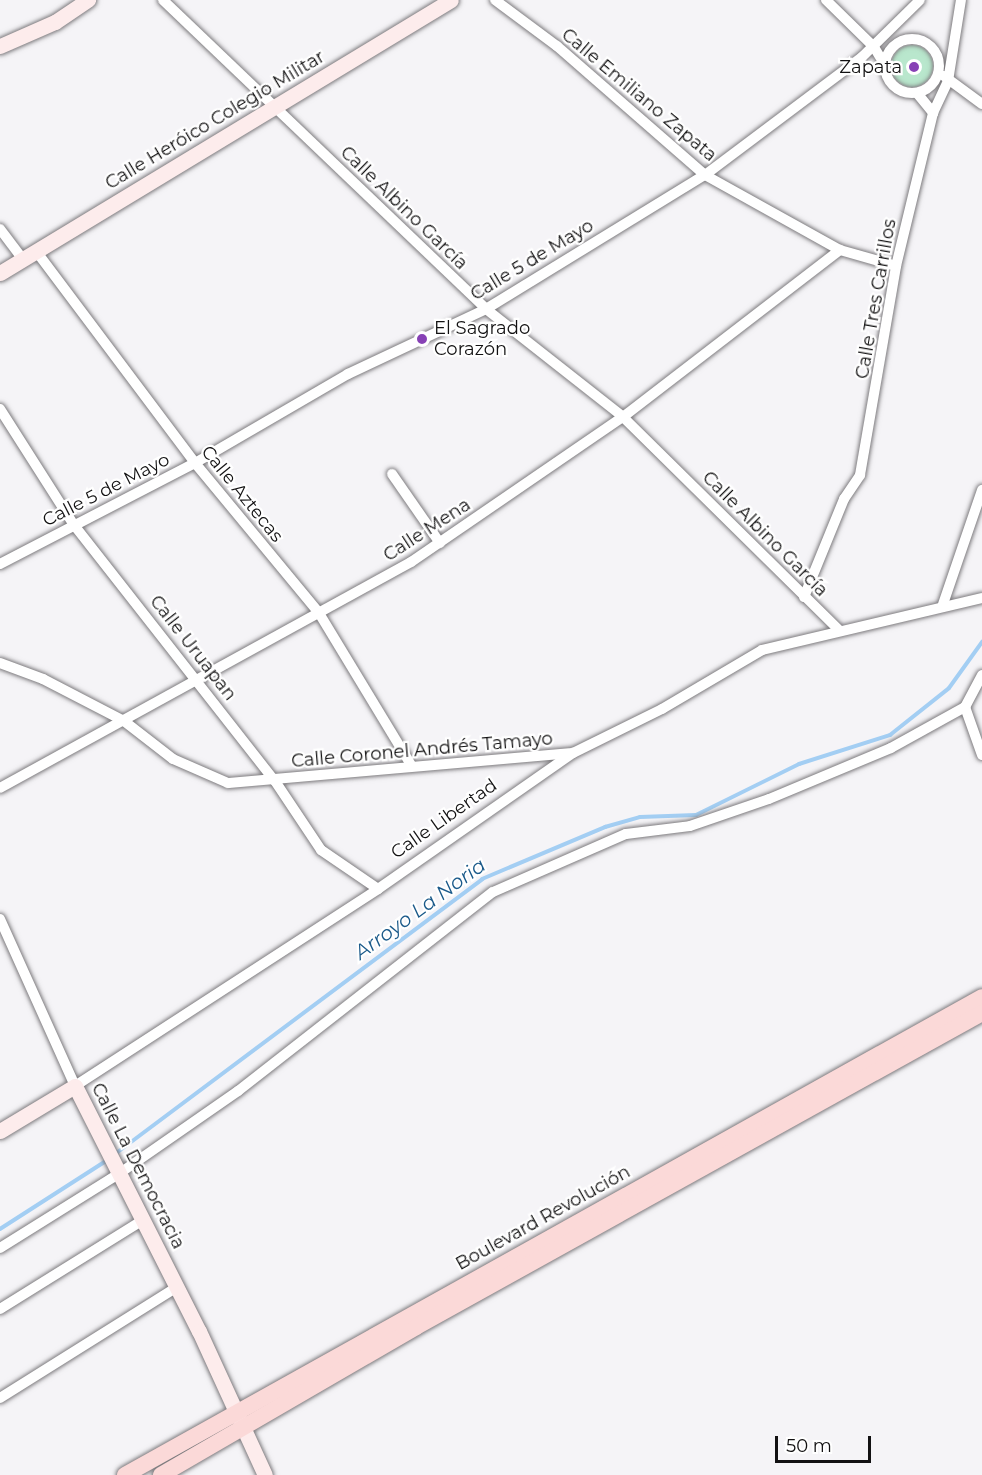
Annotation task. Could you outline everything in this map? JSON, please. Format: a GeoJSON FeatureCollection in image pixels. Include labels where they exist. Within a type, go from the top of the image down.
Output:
{"type":"FeatureCollection","features":[{"type":"Feature","properties":{"kind":"main road","name":"Boulevard Revolución"},"geometry":{"type":"LineString","coordinates":[[125,1475],[234,1413],[519,1262],[847,1080],[982,997]]}},
{"type":"Feature","properties":{"kind":"main road","name":"Boulevard Revolución"},"geometry":{"type":"LineString","coordinates":[[847,1080],[982,1013]]}},
{"type":"Feature","properties":{"kind":"main road","name":"Boulevard Revolución"},"geometry":{"type":"LineString","coordinates":[[161,1475],[242,1429],[519,1262]]}},
{"type":"Feature","properties":{"kind":"street"},"geometry":{"type":"LineString","coordinates":[[0,46],[55,22],[88,0]]}},
{"type":"Feature","properties":{"kind":"street","name":"Calle Albino García"},"geometry":{"type":"LineString","coordinates":[[163,0],[486,309],[623,417],[839,630]]}},
{"type":"Feature","properties":{"kind":"street","name":"Calle Heróico Colegio Militar"},"geometry":{"type":"LineString","coordinates":[[0,273],[451,0]]}},
{"type":"Feature","properties":{"kind":"street","name":"Calle Emiliano Zapata"},"geometry":{"type":"LineString","coordinates":[[495,0],[557,46],[705,175],[840,250],[896,266]]}},
{"type":"Feature","properties":{"kind":"street"},"geometry":{"type":"LineString","coordinates":[[826,0],[874,47],[896,88],[917,93],[933,113]]}},
{"type":"Feature","properties":{"kind":"street","name":"Calle 5 de Mayo"},"geometry":{"type":"LineString","coordinates":[[0,564],[195,463],[348,374],[486,309],[705,175],[874,47],[920,0]]}},
{"type":"Feature","properties":{"kind":"street","name":"Calle Tres Carrillos"},"geometry":{"type":"LineString","coordinates":[[804,597],[844,499],[860,476],[896,266],[933,113],[948,81],[961,0]]}},
{"type":"Feature","properties":{"kind":"street"},"geometry":{"type":"LineString","coordinates":[[874,47],[924,42],[937,54],[939,67],[948,81],[982,104]]}},
{"type":"Feature","properties":{"kind":"street"},"geometry":{"type":"LineString","coordinates":[[885,65],[899,43]]}},
{"type":"Feature","properties":{"kind":"street"},"geometry":{"type":"LineString","coordinates":[[930,87],[939,67]]}},
{"type":"Feature","properties":{"kind":"street"},"geometry":{"type":"LineString","coordinates":[[917,93],[948,81]]}},
{"type":"Feature","properties":{"kind":"street","name":"Calle Aztecas"},"geometry":{"type":"LineString","coordinates":[[0,229],[29,255],[195,463],[319,613],[411,765]]}},
{"type":"Feature","properties":{"kind":"street","name":"Calle Mena"},"geometry":{"type":"LineString","coordinates":[[0,788],[319,613],[440,543],[623,417],[840,250]]}},
{"type":"Feature","properties":{"kind":"street","name":"Calle Uruapan"},"geometry":{"type":"LineString","coordinates":[[0,409],[74,525],[198,680],[274,780],[321,850],[378,889]]}},
{"type":"Feature","properties":{"kind":"street"},"geometry":{"type":"LineString","coordinates":[[392,474],[440,543]]}},
{"type":"Feature","properties":{"kind":"street"},"geometry":{"type":"LineString","coordinates":[[942,607],[982,490]]}},
{"type":"Feature","properties":{"kind":"street","name":"Calle Libertad"},"geometry":{"type":"LineString","coordinates":[[0,1131],[75,1086],[378,889],[573,753],[662,709],[762,650],[982,598]]}},
{"type":"Feature","properties":{"kind":"street","name":"Calle Coronel Andrés Tamayo"},"geometry":{"type":"LineString","coordinates":[[0,663],[43,679],[124,721],[172,759],[228,783],[411,765],[573,753]]}},
{"type":"Feature","properties":{"kind":"street"},"geometry":{"type":"LineString","coordinates":[[0,1248],[238,1091],[493,892],[626,834],[690,826],[769,799],[891,748],[965,706],[982,675]]}},
{"type":"Feature","properties":{"kind":"street"},"geometry":{"type":"LineString","coordinates":[[965,706],[982,755]]}},
{"type":"Feature","properties":{"kind":"street","name":"Calle La Democracia"},"geometry":{"type":"LineString","coordinates":[[0,919],[75,1086],[177,1287],[265,1475]]}},
{"type":"Feature","properties":{"kind":"street"},"geometry":{"type":"LineString","coordinates":[[0,1309],[143,1220]]}},
{"type":"Feature","properties":{"kind":"street"},"geometry":{"type":"LineString","coordinates":[[0,1398],[177,1287]]}},
{"type":"Feature","properties":{"kind":"green space"},"geometry":{"type":"Polygon","coordinates":[[[912,45],[920,46],[927,51],[932,58],[932,74],[927,81],[920,86],[912,87],[904,86],[897,81],[892,74],[891,66],[892,58],[897,51],[904,46],[912,45]]]}},
{"type":"Feature","properties":{"kind":"waterway","name":"Arroyo La Noria"},"geometry":{"type":"LineString","coordinates":[[115,1154],[482,879],[605,827],[640,817],[696,815],[799,764],[890,735],[949,688],[982,642]]}},
{"type":"Feature","properties":{"kind":"waterway","name":"Arroyo La Noria"},"geometry":{"type":"LineString","coordinates":[[0,1229],[109,1159]]}},
{"type":"Feature","properties":{"kind":"place","name":"Zapata"},"geometry":{"type":"Point","coordinates":[914,67]}},
{"type":"Feature","properties":{"kind":"place","name":"El Sagrado Corazón"},"geometry":{"type":"Point","coordinates":[422,339]}}]}
